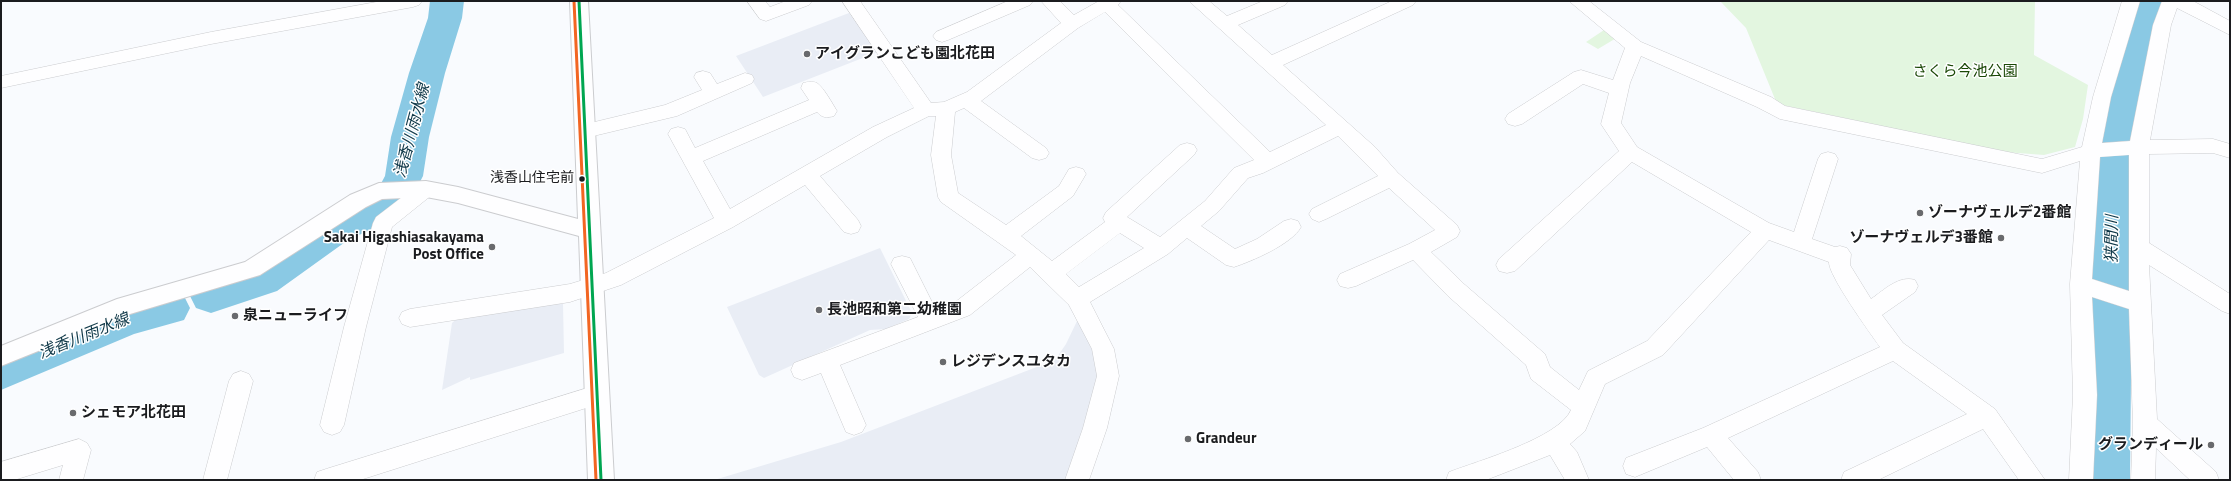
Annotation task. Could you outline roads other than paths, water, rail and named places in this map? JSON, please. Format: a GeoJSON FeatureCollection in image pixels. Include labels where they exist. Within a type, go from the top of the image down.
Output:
{"type":"FeatureCollection","features":[{"type":"Feature","properties":{"kind":"main road"},"geometry":{"type":"LineString","coordinates":[[579,1],[601,480]]}},
{"type":"Feature","properties":{"kind":"main road"},"geometry":{"type":"LineString","coordinates":[[1,356],[125,306],[252,269],[358,201],[379,191],[420,189],[458,195],[590,230]]}},
{"type":"Feature","properties":{"kind":"street"},"geometry":{"type":"LineString","coordinates":[[1,82],[211,38],[413,1]]}},
{"type":"Feature","properties":{"kind":"street"},"geometry":{"type":"LineString","coordinates":[[756,1],[766,15],[803,1]]}},
{"type":"Feature","properties":{"kind":"street"},"geometry":{"type":"LineString","coordinates":[[851,1],[926,110]]}},
{"type":"Feature","properties":{"kind":"street"},"geometry":{"type":"LineString","coordinates":[[942,36],[1024,1]]}},
{"type":"Feature","properties":{"kind":"street"},"geometry":{"type":"LineString","coordinates":[[1050,1],[1072,24]]}},
{"type":"Feature","properties":{"kind":"street"},"geometry":{"type":"LineString","coordinates":[[1198,1],[1368,152],[1391,178],[1450,231],[1416,250],[1348,280]]}},
{"type":"Feature","properties":{"kind":"street"},"geometry":{"type":"LineString","coordinates":[[1225,24],[1279,1]]}},
{"type":"Feature","properties":{"kind":"street"},"geometry":{"type":"LineString","coordinates":[[1269,64],[1407,1]]}},
{"type":"Feature","properties":{"kind":"street"},"geometry":{"type":"LineString","coordinates":[[1578,1],[1635,46],[1764,102],[1780,112],[2042,166],[2092,151],[2139,147],[2212,146],[2230,151]]}},
{"type":"Feature","properties":{"kind":"street"},"geometry":{"type":"LineString","coordinates":[[2081,480],[2085,395],[2081,284],[2092,151],[2102,96],[2131,1]]}},
{"type":"Feature","properties":{"kind":"street"},"geometry":{"type":"LineString","coordinates":[[2143,480],[2145,423],[2138,247],[2139,147],[2162,25],[2171,1]]}},
{"type":"Feature","properties":{"kind":"street"},"geometry":{"type":"LineString","coordinates":[[2179,1],[2230,29]]}},
{"type":"Feature","properties":{"kind":"street"},"geometry":{"type":"LineString","coordinates":[[410,318],[570,293],[592,287],[726,221],[880,132],[926,110],[946,108],[966,100],[992,84],[1072,24],[1109,2],[1267,161]]}},
{"type":"Feature","properties":{"kind":"street"},"geometry":{"type":"LineString","coordinates":[[1635,46],[1620,90],[1611,124],[1630,152],[1762,228],[1836,255],[1839,266],[1868,313],[1895,350],[1987,416],[2033,480]]}},
{"type":"Feature","properties":{"kind":"street"},"geometry":{"type":"LineString","coordinates":[[1515,119],[1582,76],[1620,90]]}},
{"type":"Feature","properties":{"kind":"street"},"geometry":{"type":"LineString","coordinates":[[585,131],[670,111],[708,85],[745,79]]}},
{"type":"Feature","properties":{"kind":"street"},"geometry":{"type":"LineString","coordinates":[[690,158],[819,100]]}},
{"type":"Feature","properties":{"kind":"street"},"geometry":{"type":"LineString","coordinates":[[966,100],[1039,153]]}},
{"type":"Feature","properties":{"kind":"street"},"geometry":{"type":"LineString","coordinates":[[946,108],[941,155],[948,197],[1006,236],[1052,272],[1077,299],[1103,349],[1108,376],[1095,428],[1077,480]]}},
{"type":"Feature","properties":{"kind":"street"},"geometry":{"type":"LineString","coordinates":[[1077,299],[1161,248],[1212,206],[1241,173],[1256,168],[1267,161],[1339,127]]}},
{"type":"Feature","properties":{"kind":"street"},"geometry":{"type":"LineString","coordinates":[[678,134],[726,221]]}},
{"type":"Feature","properties":{"kind":"street"},"geometry":{"type":"LineString","coordinates":[[1161,248],[1113,218],[1187,150]]}},
{"type":"Feature","properties":{"kind":"street"},"geometry":{"type":"LineString","coordinates":[[1507,265],[1630,152]]}},
{"type":"Feature","properties":{"kind":"street"},"geometry":{"type":"LineString","coordinates":[[1801,242],[1828,159]]}},
{"type":"Feature","properties":{"kind":"street"},"geometry":{"type":"LineString","coordinates":[[806,174],[851,226]]}},
{"type":"Feature","properties":{"kind":"street"},"geometry":{"type":"LineString","coordinates":[[1006,236],[1066,191],[1076,174]]}},
{"type":"Feature","properties":{"kind":"street"},"geometry":{"type":"LineString","coordinates":[[1319,214],[1391,178]]}},
{"type":"Feature","properties":{"kind":"street"},"geometry":{"type":"LineString","coordinates":[[332,425],[355,327],[383,223],[420,189]]}},
{"type":"Feature","properties":{"kind":"street"},"geometry":{"type":"LineString","coordinates":[[1052,272],[1119,222]]}},
{"type":"Feature","properties":{"kind":"street"},"geometry":{"type":"LineString","coordinates":[[1187,227],[1234,259],[1264,245],[1291,227]]}},
{"type":"Feature","properties":{"kind":"street"},"geometry":{"type":"LineString","coordinates":[[1458,480],[1555,442],[1577,424],[1585,408],[1596,378],[1655,348],[1761,235],[1762,228]]}},
{"type":"Feature","properties":{"kind":"street"},"geometry":{"type":"LineString","coordinates":[[2138,247],[2230,305]]}},
{"type":"Feature","properties":{"kind":"street"},"geometry":{"type":"LineString","coordinates":[[1416,250],[1456,290],[1537,361],[1539,372],[1585,408]]}},
{"type":"Feature","properties":{"kind":"street"},"geometry":{"type":"LineString","coordinates":[[802,370],[962,309],[1030,256]]}},
{"type":"Feature","properties":{"kind":"street"},"geometry":{"type":"LineString","coordinates":[[902,264],[930,321]]}},
{"type":"Feature","properties":{"kind":"street"},"geometry":{"type":"LineString","coordinates":[[2081,284],[2140,304]]}},
{"type":"Feature","properties":{"kind":"street"},"geometry":{"type":"LineString","coordinates":[[1868,313],[1907,286]]}},
{"type":"Feature","properties":{"kind":"street"},"geometry":{"type":"LineString","coordinates":[[1635,466],[1711,435],[1895,350]]}},
{"type":"Feature","properties":{"kind":"street"},"geometry":{"type":"LineString","coordinates":[[827,360],[854,425]]}},
{"type":"Feature","properties":{"kind":"street"},"geometry":{"type":"LineString","coordinates":[[215,480],[242,381]]}},
{"type":"Feature","properties":{"kind":"street"},"geometry":{"type":"LineString","coordinates":[[326,480],[597,395]]}},
{"type":"Feature","properties":{"kind":"street"},"geometry":{"type":"LineString","coordinates":[[1853,480],[1987,416]]}},
{"type":"Feature","properties":{"kind":"street"},"geometry":{"type":"LineString","coordinates":[[2145,423],[2207,480]]}},
{"type":"Feature","properties":{"kind":"street"},"geometry":{"type":"LineString","coordinates":[[1711,435],[1749,480]]}},
{"type":"Feature","properties":{"kind":"street"},"geometry":{"type":"LineString","coordinates":[[1555,442],[1568,460],[1577,480]]}},
{"type":"Feature","properties":{"kind":"street"},"geometry":{"type":"LineString","coordinates":[[1,473],[80,450],[71,480]]}},
{"type":"Feature","properties":{"kind":"waterway","name":"浅香川雨水線"},"geometry":{"type":"LineString","coordinates":[[211,296],[262,280],[334,229],[367,215],[391,201],[404,176],[410,137],[427,73],[445,18],[447,1]]}},
{"type":"Feature","properties":{"kind":"waterway","name":"狭間川"},"geometry":{"type":"LineString","coordinates":[[2107,480],[2114,164],[2120,115],[2136,30],[2146,1]]}},
{"type":"Feature","properties":{"kind":"waterway","name":"浅香川雨水線"},"geometry":{"type":"LineString","coordinates":[[1,372],[125,320],[169,308]]}},
{"type":"Feature","properties":{"kind":"place","name":"アイグランこども園北花田"},"geometry":{"type":"Point","coordinates":[807,54]}},
{"type":"Feature","properties":{"kind":"place","name":"浅香山住宅前"},"geometry":{"type":"Point","coordinates":[582,179]}},
{"type":"Feature","properties":{"kind":"place","name":"ゾーナヴェルデ2番館"},"geometry":{"type":"Point","coordinates":[1920,213]}},
{"type":"Feature","properties":{"kind":"place","name":"ゾーナヴェルデ3番館"},"geometry":{"type":"Point","coordinates":[2001,238]}},
{"type":"Feature","properties":{"kind":"place","name":"Sakai Higashiasakayama Post Office"},"geometry":{"type":"Point","coordinates":[492,247]}},
{"type":"Feature","properties":{"kind":"place","name":"長池昭和第二幼稚園"},"geometry":{"type":"Point","coordinates":[819,310]}},
{"type":"Feature","properties":{"kind":"place","name":"泉ニューライフ"},"geometry":{"type":"Point","coordinates":[235,316]}},
{"type":"Feature","properties":{"kind":"place","name":"レジデンスユタカ"},"geometry":{"type":"Point","coordinates":[943,362]}},
{"type":"Feature","properties":{"kind":"place","name":"シェモア北花田"},"geometry":{"type":"Point","coordinates":[73,413]}},
{"type":"Feature","properties":{"kind":"place","name":"Grandeur"},"geometry":{"type":"Point","coordinates":[1188,439]}},
{"type":"Feature","properties":{"kind":"place","name":"グランディール"},"geometry":{"type":"Point","coordinates":[2211,445]}},
{"type":"Feature","properties":{"kind":"park label","name":"さくら今池公園"},"geometry":{"type":"Point","coordinates":[1965,72]}}]}
